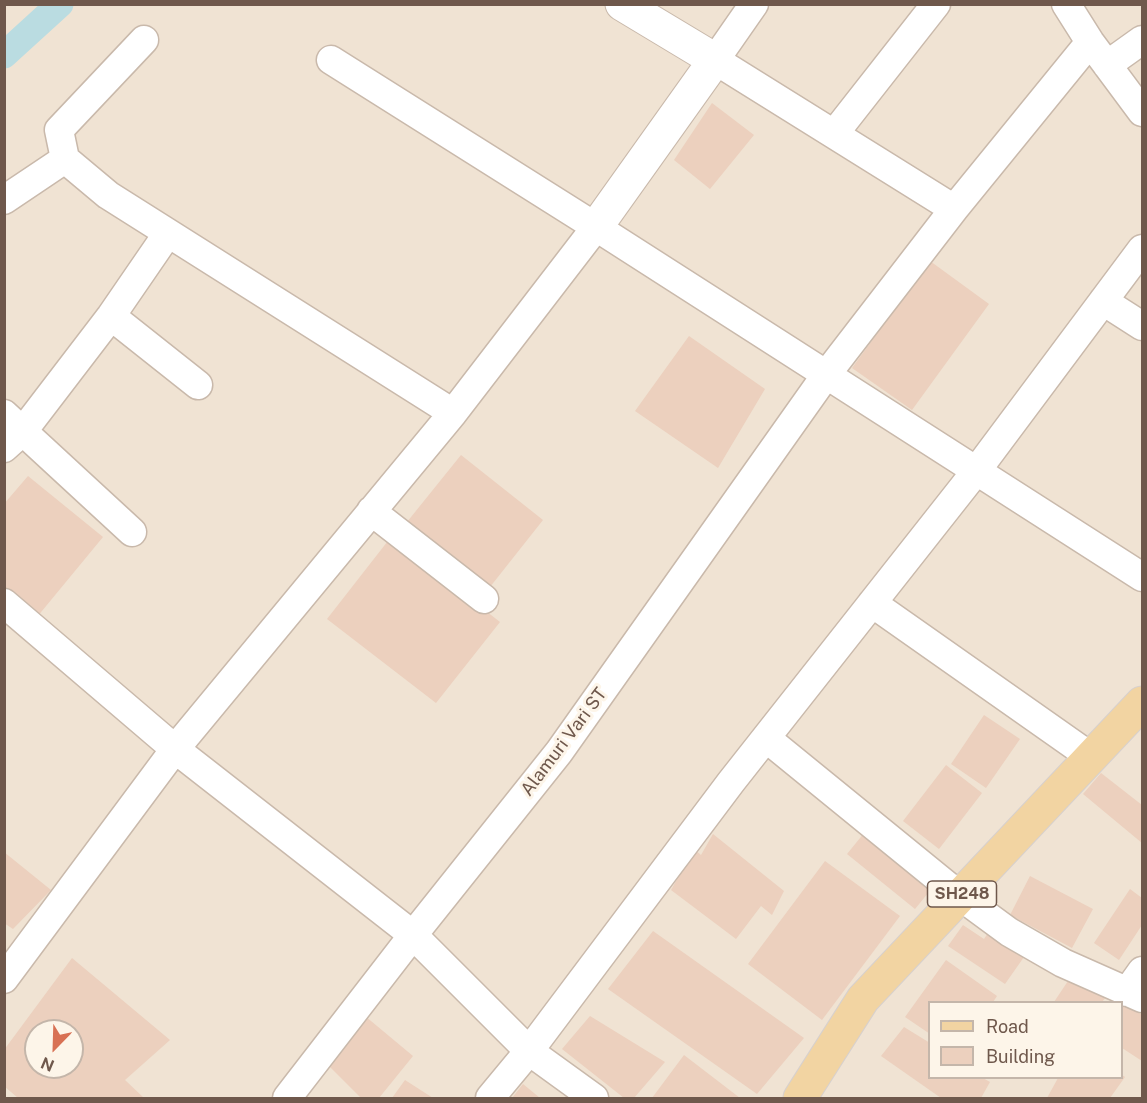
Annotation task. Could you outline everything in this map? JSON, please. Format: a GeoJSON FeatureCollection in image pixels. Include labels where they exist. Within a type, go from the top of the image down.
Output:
{"type":"FeatureCollection","features":[{"type":"Feature","properties":{"kind":"main road","name":"SH248"},"geometry":{"type":"LineString","coordinates":[[800,1098],[863,999],[1143,704]]}},
{"type":"Feature","properties":{"kind":"street"},"geometry":{"type":"LineString","coordinates":[[621,4],[954,209]]}},
{"type":"Feature","properties":{"kind":"street"},"geometry":{"type":"LineString","coordinates":[[4,979],[175,749],[453,413],[596,227],[754,4]]}},
{"type":"Feature","properties":{"kind":"street"},"geometry":{"type":"LineString","coordinates":[[834,134],[936,4]]}},
{"type":"Feature","properties":{"kind":"street"},"geometry":{"type":"LineString","coordinates":[[1066,4],[1090,42],[1143,111]]}},
{"type":"Feature","properties":{"kind":"street"},"geometry":{"type":"LineString","coordinates":[[144,40],[59,130],[65,159],[108,195],[453,413]]}},
{"type":"Feature","properties":{"kind":"street"},"geometry":{"type":"LineString","coordinates":[[1107,65],[1143,40]]}},
{"type":"Feature","properties":{"kind":"street","name":"Alamuri Vari ST"},"geometry":{"type":"LineString","coordinates":[[287,1098],[559,752],[826,375],[954,209],[1090,42]]}},
{"type":"Feature","properties":{"kind":"street"},"geometry":{"type":"LineString","coordinates":[[331,60],[1143,577]]}},
{"type":"Feature","properties":{"kind":"street"},"geometry":{"type":"LineString","coordinates":[[4,200],[65,159]]}},
{"type":"Feature","properties":{"kind":"street"},"geometry":{"type":"LineString","coordinates":[[132,532],[11,431],[111,316],[168,233]]}},
{"type":"Feature","properties":{"kind":"street"},"geometry":{"type":"LineString","coordinates":[[490,1098],[529,1051],[766,738],[977,470],[1143,249]]}},
{"type":"Feature","properties":{"kind":"street"},"geometry":{"type":"LineString","coordinates":[[1103,301],[1143,326]]}},
{"type":"Feature","properties":{"kind":"street"},"geometry":{"type":"LineString","coordinates":[[111,316],[198,385]]}},
{"type":"Feature","properties":{"kind":"street"},"geometry":{"type":"LineString","coordinates":[[371,511],[484,600]]}},
{"type":"Feature","properties":{"kind":"street"},"geometry":{"type":"LineString","coordinates":[[4,603],[175,749],[413,935],[529,1051],[594,1098]]}},
{"type":"Feature","properties":{"kind":"street"},"geometry":{"type":"LineString","coordinates":[[872,603],[1092,757]]}},
{"type":"Feature","properties":{"kind":"street"},"geometry":{"type":"LineString","coordinates":[[766,738],[960,896],[1009,932],[1054,958],[1137,987]]}},
{"type":"Feature","properties":{"kind":"shaded area"},"geometry":{"type":"Polygon","coordinates":[[[5,5],[1142,5],[1142,1098],[5,1098],[5,5]]]}},
{"type":"Feature","properties":{"kind":"building"},"geometry":{"type":"Polygon","coordinates":[[[712,103],[754,135],[710,189],[674,160],[712,103]]]}},
{"type":"Feature","properties":{"kind":"building"},"geometry":{"type":"Polygon","coordinates":[[[930,261],[989,304],[912,410],[852,368],[930,261]]]}},
{"type":"Feature","properties":{"kind":"building"},"geometry":{"type":"Polygon","coordinates":[[[689,336],[765,389],[718,468],[635,411],[689,336]]]}},
{"type":"Feature","properties":{"kind":"building"},"geometry":{"type":"Polygon","coordinates":[[[461,455],[543,520],[490,587],[407,522],[461,455]]]}},
{"type":"Feature","properties":{"kind":"building"},"geometry":{"type":"Polygon","coordinates":[[[28,476],[103,537],[37,617],[4,591],[4,504],[28,476]]]}},
{"type":"Feature","properties":{"kind":"building"},"geometry":{"type":"Polygon","coordinates":[[[391,537],[500,622],[436,703],[327,619],[391,537]]]}},
{"type":"Feature","properties":{"kind":"building"},"geometry":{"type":"Polygon","coordinates":[[[984,715],[1020,739],[986,788],[951,764],[984,715]]]}},
{"type":"Feature","properties":{"kind":"building"},"geometry":{"type":"Polygon","coordinates":[[[946,765],[982,793],[939,849],[903,821],[946,765]]]}},
{"type":"Feature","properties":{"kind":"building"},"geometry":{"type":"Polygon","coordinates":[[[1101,773],[1142,805],[1142,843],[1083,794],[1101,773]]]}},
{"type":"Feature","properties":{"kind":"building"},"geometry":{"type":"Polygon","coordinates":[[[869,827],[938,881],[915,909],[847,854],[869,827]]]}},
{"type":"Feature","properties":{"kind":"building"},"geometry":{"type":"Polygon","coordinates":[[[713,834],[784,891],[772,915],[761,906],[736,939],[671,890],[694,849],[701,855],[713,834]]]}},
{"type":"Feature","properties":{"kind":"building"},"geometry":{"type":"Polygon","coordinates":[[[4,852],[51,890],[13,929],[4,923],[4,852]]]}},
{"type":"Feature","properties":{"kind":"building"},"geometry":{"type":"Polygon","coordinates":[[[825,861],[900,916],[822,1020],[748,964],[825,861]]]}},
{"type":"Feature","properties":{"kind":"building"},"geometry":{"type":"Polygon","coordinates":[[[1030,876],[1093,909],[1072,948],[1010,915],[1030,876]]]}},
{"type":"Feature","properties":{"kind":"building"},"geometry":{"type":"Polygon","coordinates":[[[1130,889],[1142,898],[1142,925],[1119,960],[1094,943],[1130,889]]]}},
{"type":"Feature","properties":{"kind":"building"},"geometry":{"type":"Polygon","coordinates":[[[963,925],[984,939],[988,933],[1024,957],[1005,984],[948,946],[963,925]]]}},
{"type":"Feature","properties":{"kind":"building"},"geometry":{"type":"Polygon","coordinates":[[[653,931],[804,1038],[757,1094],[608,989],[653,931]]]}},
{"type":"Feature","properties":{"kind":"building"},"geometry":{"type":"Polygon","coordinates":[[[72,958],[170,1040],[125,1080],[144,1098],[18,1098],[4,1086],[4,1050],[24,1023],[24,1079],[84,1079],[84,1019],[27,1019],[72,958]]]}},
{"type":"Feature","properties":{"kind":"building"},"geometry":{"type":"Polygon","coordinates":[[[946,960],[997,996],[994,1001],[928,1001],[928,1033],[905,1017],[946,960]]]}},
{"type":"Feature","properties":{"kind":"building"},"geometry":{"type":"Polygon","coordinates":[[[1072,975],[1106,997],[1103,1001],[1055,1001],[1072,975]]]}},
{"type":"Feature","properties":{"kind":"building"},"geometry":{"type":"Polygon","coordinates":[[[1123,1003],[1142,1015],[1142,1061],[1123,1049],[1123,1003]]]}},
{"type":"Feature","properties":{"kind":"building"},"geometry":{"type":"Polygon","coordinates":[[[365,1016],[413,1056],[379,1098],[361,1098],[325,1062],[365,1016]]]}},
{"type":"Feature","properties":{"kind":"building"},"geometry":{"type":"Polygon","coordinates":[[[590,1016],[665,1062],[634,1098],[624,1098],[562,1049],[590,1016]]]}},
{"type":"Feature","properties":{"kind":"building"},"geometry":{"type":"Polygon","coordinates":[[[904,1027],[928,1042],[928,1079],[985,1079],[990,1082],[981,1098],[941,1098],[881,1056],[904,1027]]]}},
{"type":"Feature","properties":{"kind":"building"},"geometry":{"type":"Polygon","coordinates":[[[684,1055],[740,1098],[652,1098],[684,1055]]]}},
{"type":"Feature","properties":{"kind":"building"},"geometry":{"type":"Polygon","coordinates":[[[1123,1076],[1125,1077],[1110,1098],[1047,1098],[1057,1079],[1123,1079],[1123,1076]]]}},
{"type":"Feature","properties":{"kind":"building"},"geometry":{"type":"Polygon","coordinates":[[[405,1080],[433,1098],[392,1098],[405,1080]]]}},
{"type":"Feature","properties":{"kind":"building"},"geometry":{"type":"Polygon","coordinates":[[[523,1084],[540,1098],[512,1098],[523,1084]]]}},
{"type":"Feature","properties":{"kind":"waterway"},"geometry":{"type":"LineString","coordinates":[[4,55],[60,4]]}}]}
